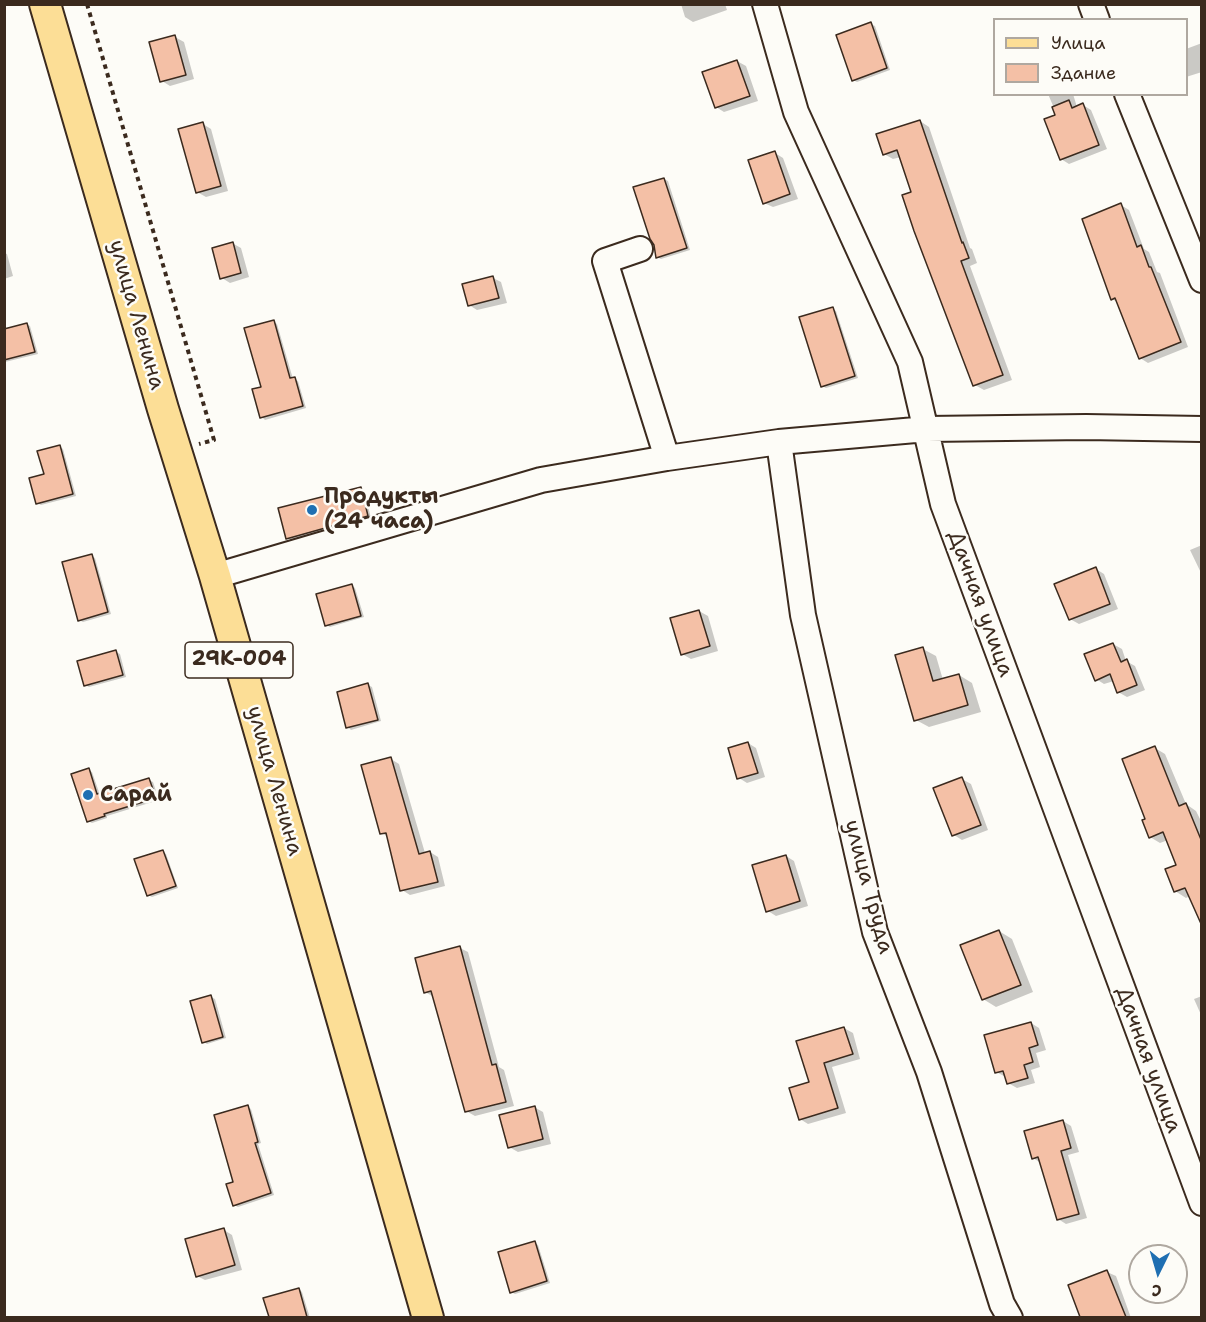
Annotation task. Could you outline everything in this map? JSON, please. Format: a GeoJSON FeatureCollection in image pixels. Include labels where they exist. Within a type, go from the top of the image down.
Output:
{"type":"FeatureCollection","features":[{"type":"Feature","properties":{"kind":"main road","name":"улица Ленина"},"geometry":{"type":"LineString","coordinates":[[45,4],[215,576],[428,1317]]}},
{"type":"Feature","properties":{"kind":"street","name":"Дачная улица"},"geometry":{"type":"LineString","coordinates":[[765,4],[796,112],[910,362],[943,504],[1202,1203]]}},
{"type":"Feature","properties":{"kind":"street"},"geometry":{"type":"LineString","coordinates":[[1090,4],[1096,18]]}},
{"type":"Feature","properties":{"kind":"street"},"geometry":{"type":"LineString","coordinates":[[1128,96],[1202,280]]}},
{"type":"Feature","properties":{"kind":"street"},"geometry":{"type":"LineString","coordinates":[[640,249],[605,261],[667,458]]}},
{"type":"Feature","properties":{"kind":"street"},"geometry":{"type":"LineString","coordinates":[[215,576],[541,480],[667,458],[779,442],[927,429],[1086,427],[1202,429]]}},
{"type":"Feature","properties":{"kind":"street","name":"улица Труда"},"geometry":{"type":"LineString","coordinates":[[779,442],[803,615],[875,932],[929,1072],[1002,1304],[1010,1317]]}},
{"type":"Feature","properties":{"kind":"path"},"geometry":{"type":"LineString","coordinates":[[87,4],[214,440],[176,451]]}},
{"type":"Feature","properties":{"kind":"building"},"geometry":{"type":"Polygon","coordinates":[[[871,22],[887,68],[852,81],[836,35],[871,22]]]}},
{"type":"Feature","properties":{"kind":"building"},"geometry":{"type":"Polygon","coordinates":[[[175,35],[186,75],[160,82],[149,42],[175,35]]]}},
{"type":"Feature","properties":{"kind":"building"},"geometry":{"type":"Polygon","coordinates":[[[737,60],[750,96],[715,108],[702,72],[737,60]]]}},
{"type":"Feature","properties":{"kind":"building"},"geometry":{"type":"Polygon","coordinates":[[[1069,100],[1072,108],[1083,103],[1099,145],[1060,160],[1044,119],[1055,115],[1052,107],[1069,100]]]}},
{"type":"Feature","properties":{"kind":"building"},"geometry":{"type":"Polygon","coordinates":[[[920,120],[969,258],[961,261],[1003,375],[973,386],[902,195],[911,192],[897,150],[883,155],[876,134],[920,120]]]}},
{"type":"Feature","properties":{"kind":"building"},"geometry":{"type":"Polygon","coordinates":[[[203,122],[221,186],[196,193],[178,129],[203,122]]]}},
{"type":"Feature","properties":{"kind":"building"},"geometry":{"type":"Polygon","coordinates":[[[775,151],[790,194],[763,204],[748,160],[775,151]]]}},
{"type":"Feature","properties":{"kind":"building"},"geometry":{"type":"Polygon","coordinates":[[[664,178],[687,248],[656,258],[654,245],[633,187],[664,178]]]}},
{"type":"Feature","properties":{"kind":"building"},"geometry":{"type":"Polygon","coordinates":[[[1121,203],[1137,247],[1141,245],[1181,342],[1139,359],[1115,298],[1111,300],[1082,219],[1121,203]]]}},
{"type":"Feature","properties":{"kind":"building"},"geometry":{"type":"Polygon","coordinates":[[[233,242],[241,273],[220,279],[212,248],[233,242]]]}},
{"type":"Feature","properties":{"kind":"building"},"geometry":{"type":"Polygon","coordinates":[[[493,276],[499,298],[468,306],[462,284],[493,276]]]}},
{"type":"Feature","properties":{"kind":"building"},"geometry":{"type":"Polygon","coordinates":[[[833,307],[855,376],[821,387],[799,317],[833,307]]]}},
{"type":"Feature","properties":{"kind":"building"},"geometry":{"type":"Polygon","coordinates":[[[274,320],[290,378],[295,377],[303,406],[260,418],[252,389],[261,387],[244,328],[274,320]]]}},
{"type":"Feature","properties":{"kind":"building"},"geometry":{"type":"Polygon","coordinates":[[[27,323],[35,352],[4,360],[4,329],[27,323]]]}},
{"type":"Feature","properties":{"kind":"building"},"geometry":{"type":"Polygon","coordinates":[[[60,445],[73,494],[36,504],[29,478],[44,474],[37,451],[60,445]]]}},
{"type":"Feature","properties":{"kind":"building"},"geometry":{"type":"Polygon","coordinates":[[[361,487],[368,516],[286,539],[278,508],[361,487]]]}},
{"type":"Feature","properties":{"kind":"building"},"geometry":{"type":"Polygon","coordinates":[[[92,554],[108,612],[78,621],[62,562],[92,554]]]}},
{"type":"Feature","properties":{"kind":"building"},"geometry":{"type":"Polygon","coordinates":[[[1096,567],[1110,604],[1069,620],[1054,584],[1096,567]]]}},
{"type":"Feature","properties":{"kind":"building"},"geometry":{"type":"Polygon","coordinates":[[[352,584],[361,616],[325,626],[316,594],[352,584]]]}},
{"type":"Feature","properties":{"kind":"building"},"geometry":{"type":"Polygon","coordinates":[[[699,610],[710,646],[681,655],[670,618],[699,610]]]}},
{"type":"Feature","properties":{"kind":"building"},"geometry":{"type":"Polygon","coordinates":[[[1113,643],[1121,662],[1127,659],[1137,685],[1117,693],[1110,674],[1095,681],[1084,654],[1113,643]]]}},
{"type":"Feature","properties":{"kind":"building"},"geometry":{"type":"Polygon","coordinates":[[[923,647],[933,681],[959,674],[968,705],[914,721],[895,655],[923,647]]]}},
{"type":"Feature","properties":{"kind":"building"},"geometry":{"type":"Polygon","coordinates":[[[116,650],[123,675],[84,686],[77,661],[116,650]]]}},
{"type":"Feature","properties":{"kind":"building"},"geometry":{"type":"Polygon","coordinates":[[[368,683],[378,720],[346,728],[337,692],[368,683]]]}},
{"type":"Feature","properties":{"kind":"building"},"geometry":{"type":"Polygon","coordinates":[[[748,742],[758,773],[737,779],[728,748],[748,742]]]}},
{"type":"Feature","properties":{"kind":"building"},"geometry":{"type":"Polygon","coordinates":[[[1155,746],[1179,806],[1186,803],[1202,842],[1202,926],[1185,888],[1174,892],[1165,869],[1176,865],[1163,832],[1149,838],[1142,820],[1145,819],[1122,759],[1155,746]]]}},
{"type":"Feature","properties":{"kind":"building"},"geometry":{"type":"Polygon","coordinates":[[[391,757],[419,854],[430,851],[438,882],[400,891],[386,833],[380,834],[361,765],[391,757]]]}},
{"type":"Feature","properties":{"kind":"building"},"geometry":{"type":"Polygon","coordinates":[[[89,768],[97,794],[149,778],[156,798],[104,814],[105,816],[87,822],[71,774],[89,768]]]}},
{"type":"Feature","properties":{"kind":"building"},"geometry":{"type":"Polygon","coordinates":[[[962,777],[981,825],[952,836],[933,788],[962,777]]]}},
{"type":"Feature","properties":{"kind":"building"},"geometry":{"type":"Polygon","coordinates":[[[163,850],[176,886],[147,896],[134,859],[163,850]]]}},
{"type":"Feature","properties":{"kind":"building"},"geometry":{"type":"Polygon","coordinates":[[[786,855],[800,901],[766,912],[752,865],[786,855]]]}},
{"type":"Feature","properties":{"kind":"building"},"geometry":{"type":"Polygon","coordinates":[[[999,930],[1021,985],[982,1000],[960,945],[999,930]]]}},
{"type":"Feature","properties":{"kind":"building"},"geometry":{"type":"Polygon","coordinates":[[[460,946],[492,1065],[496,1064],[506,1102],[465,1112],[431,991],[424,993],[415,958],[460,946]]]}},
{"type":"Feature","properties":{"kind":"building"},"geometry":{"type":"Polygon","coordinates":[[[211,995],[223,1037],[202,1043],[190,1001],[211,995]]]}},
{"type":"Feature","properties":{"kind":"building"},"geometry":{"type":"Polygon","coordinates":[[[1031,1022],[1038,1045],[1029,1048],[1033,1062],[1024,1065],[1028,1078],[1007,1084],[1003,1071],[995,1073],[984,1035],[1031,1022]]]}},
{"type":"Feature","properties":{"kind":"building"},"geometry":{"type":"Polygon","coordinates":[[[844,1027],[853,1054],[824,1063],[838,1108],[799,1120],[789,1088],[809,1082],[796,1041],[844,1027]]]}},
{"type":"Feature","properties":{"kind":"building"},"geometry":{"type":"Polygon","coordinates":[[[248,1105],[258,1142],[255,1143],[271,1193],[233,1206],[226,1184],[233,1182],[214,1115],[248,1105]]]}},
{"type":"Feature","properties":{"kind":"building"},"geometry":{"type":"Polygon","coordinates":[[[535,1106],[543,1139],[508,1148],[499,1115],[535,1106]]]}},
{"type":"Feature","properties":{"kind":"building"},"geometry":{"type":"Polygon","coordinates":[[[1063,1120],[1071,1148],[1061,1151],[1079,1214],[1057,1220],[1038,1157],[1032,1159],[1024,1131],[1063,1120]]]}},
{"type":"Feature","properties":{"kind":"building"},"geometry":{"type":"Polygon","coordinates":[[[224,1228],[235,1265],[196,1277],[185,1239],[224,1228]]]}},
{"type":"Feature","properties":{"kind":"building"},"geometry":{"type":"Polygon","coordinates":[[[535,1241],[547,1281],[510,1293],[498,1252],[535,1241]]]}},
{"type":"Feature","properties":{"kind":"building"},"geometry":{"type":"Polygon","coordinates":[[[1107,1270],[1126,1317],[1080,1317],[1068,1285],[1107,1270]]]}},
{"type":"Feature","properties":{"kind":"building"},"geometry":{"type":"Polygon","coordinates":[[[299,1288],[307,1317],[269,1317],[263,1298],[299,1288]]]}},
{"type":"Feature","properties":{"kind":"place","name":"Продукты (24 часа)"},"geometry":{"type":"Point","coordinates":[312,510]}},
{"type":"Feature","properties":{"kind":"place","name":"Сарай"},"geometry":{"type":"Point","coordinates":[88,795]}}]}
